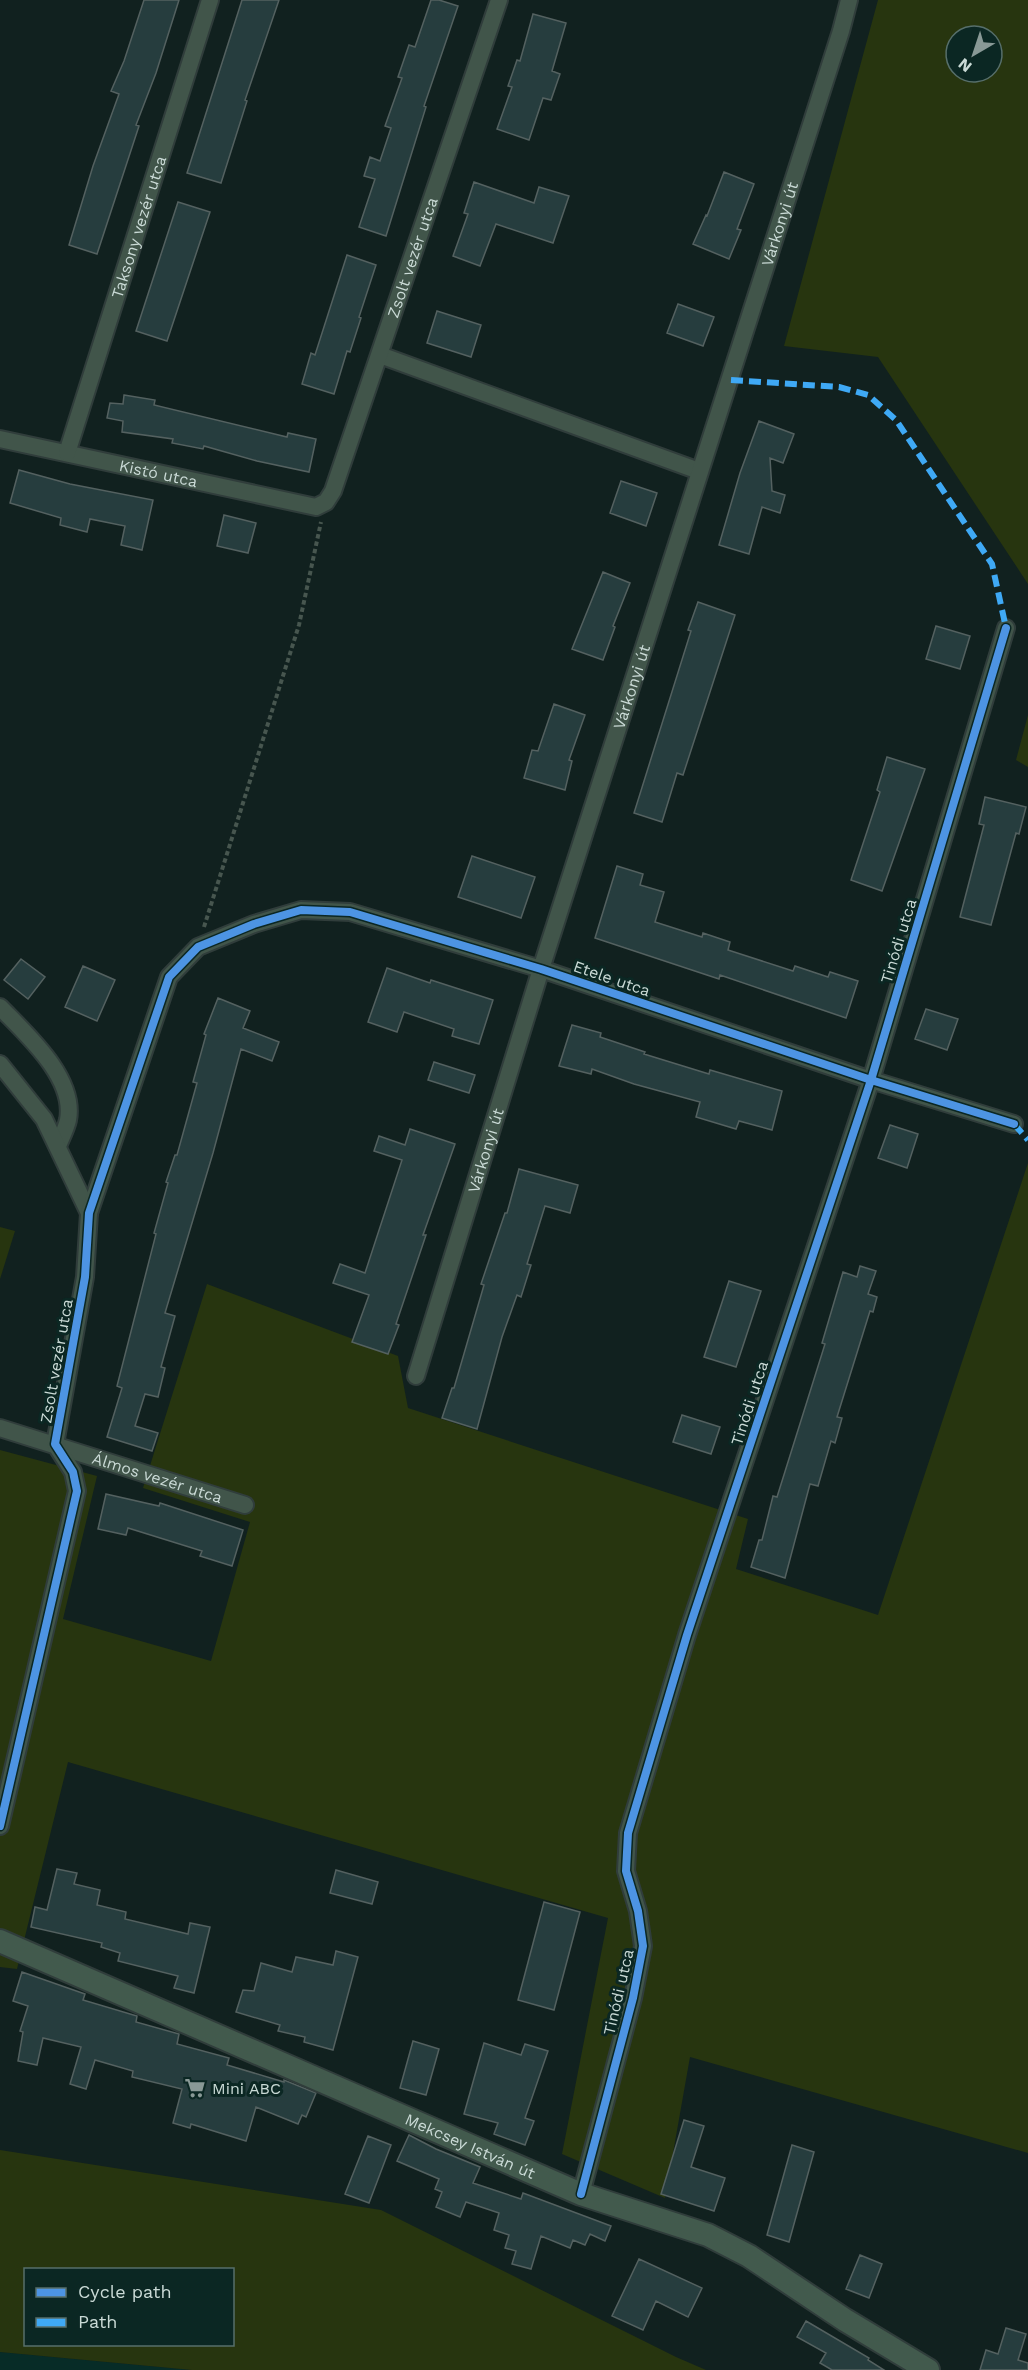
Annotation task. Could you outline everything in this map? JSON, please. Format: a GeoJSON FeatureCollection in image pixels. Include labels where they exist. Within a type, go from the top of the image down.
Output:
{"type":"FeatureCollection","features":[{"type":"Feature","properties":{"kind":"street","name":"Taksony vezér utca"},"geometry":{"type":"LineString","coordinates":[[67,453],[210,0]]}},
{"type":"Feature","properties":{"kind":"street","name":"Zsolt vezér utca"},"geometry":{"type":"LineString","coordinates":[[319,513],[333,491],[499,0]]}},
{"type":"Feature","properties":{"kind":"street","name":"Várkonyi út"},"geometry":{"type":"LineString","coordinates":[[416,1376],[541,969],[741,346],[849,0]]}},
{"type":"Feature","properties":{"kind":"street"},"geometry":{"type":"LineString","coordinates":[[380,355],[699,471]]}},
{"type":"Feature","properties":{"kind":"street","name":"Kistó utca"},"geometry":{"type":"LineString","coordinates":[[0,439],[319,513]]}},
{"type":"Feature","properties":{"kind":"street","name":"Tinódi utca"},"geometry":{"type":"LineString","coordinates":[[581,2194],[633,1998],[643,1946],[638,1911],[626,1871],[628,1833],[687,1635],[871,1080],[1006,628]]}},
{"type":"Feature","properties":{"kind":"street","name":"Etele utca"},"geometry":{"type":"LineString","coordinates":[[198,947],[254,924],[302,910],[351,912],[541,969],[871,1080],[1014,1124]]}},
{"type":"Feature","properties":{"kind":"street","name":"Zsolt vezér utca"},"geometry":{"type":"LineString","coordinates":[[0,1826],[77,1491],[73,1472],[55,1444],[85,1277],[89,1213],[169,977],[198,947]]}},
{"type":"Feature","properties":{"kind":"street"},"geometry":{"type":"LineString","coordinates":[[0,1007],[36,1045],[62,1082],[69,1102],[68,1120],[58,1146]]}},
{"type":"Feature","properties":{"kind":"street"},"geometry":{"type":"LineString","coordinates":[[0,1064],[45,1119],[89,1213]]}},
{"type":"Feature","properties":{"kind":"street","name":"Álmos vezér utca"},"geometry":{"type":"LineString","coordinates":[[0,1428],[245,1505]]}},
{"type":"Feature","properties":{"kind":"street","name":"Mekcsey István út"},"geometry":{"type":"LineString","coordinates":[[0,1941],[581,2194],[708,2235],[749,2256],[845,2320],[928,2370]]}},
{"type":"Feature","properties":{"kind":"path"},"geometry":{"type":"LineString","coordinates":[[198,947],[299,625],[319,513]]}},
{"type":"Feature","properties":{"kind":"shaded area"},"geometry":{"type":"Polygon","coordinates":[[[0,2352],[192,2370],[0,2370],[0,2352]]]}},
{"type":"Feature","properties":{"kind":"green space"},"geometry":{"type":"Polygon","coordinates":[[[878,0],[1028,0],[1028,584],[878,357],[784,346],[878,0]]]}},
{"type":"Feature","properties":{"kind":"green space"},"geometry":{"type":"Polygon","coordinates":[[[1028,715],[1028,767],[1016,760],[1028,715]]]}},
{"type":"Feature","properties":{"kind":"green space"},"geometry":{"type":"Polygon","coordinates":[[[1028,1163],[1028,2153],[690,2057],[665,2198],[562,2154],[608,1918],[68,1762],[17,1969],[0,1967],[0,1450],[97,1476],[63,1619],[211,1661],[250,1522],[143,1488],[207,1284],[398,1356],[408,1408],[748,1519],[736,1569],[878,1615],[1028,1163]]]}},
{"type":"Feature","properties":{"kind":"green space"},"geometry":{"type":"Polygon","coordinates":[[[0,1227],[15,1231],[0,1279],[0,1227]]]}},
{"type":"Feature","properties":{"kind":"green space"},"geometry":{"type":"Polygon","coordinates":[[[0,2150],[381,2210],[706,2370],[192,2370],[0,2352],[0,2150]]]}},
{"type":"Feature","properties":{"kind":"building"},"geometry":{"type":"Polygon","coordinates":[[[144,0],[179,0],[156,73],[136,125],[139,126],[97,254],[69,245],[93,166],[119,94],[111,91],[124,61],[144,0]]]}},
{"type":"Feature","properties":{"kind":"building"},"geometry":{"type":"Polygon","coordinates":[[[242,0],[279,0],[245,100],[247,101],[221,183],[187,173],[242,0]]]}},
{"type":"Feature","properties":{"kind":"building"},"geometry":{"type":"Polygon","coordinates":[[[431,0],[458,6],[424,106],[426,107],[386,236],[359,227],[375,179],[364,176],[370,157],[380,161],[391,128],[385,126],[402,78],[398,77],[409,45],[415,47],[431,0]]]}},
{"type":"Feature","properties":{"kind":"building"},"geometry":{"type":"Polygon","coordinates":[[[533,14],[566,23],[552,71],[560,74],[551,100],[543,98],[529,140],[497,129],[512,87],[508,86],[517,60],[520,61],[533,14]]]}},
{"type":"Feature","properties":{"kind":"building"},"geometry":{"type":"Polygon","coordinates":[[[724,172],[754,184],[737,229],[741,230],[729,259],[693,244],[724,172]]]}},
{"type":"Feature","properties":{"kind":"building"},"geometry":{"type":"Polygon","coordinates":[[[474,182],[534,203],[539,187],[569,196],[553,243],[496,224],[480,266],[453,256],[468,214],[464,213],[474,182]]]}},
{"type":"Feature","properties":{"kind":"building"},"geometry":{"type":"Polygon","coordinates":[[[178,202],[210,212],[167,341],[136,331],[178,202]]]}},
{"type":"Feature","properties":{"kind":"building"},"geometry":{"type":"Polygon","coordinates":[[[347,255],[376,265],[350,352],[347,351],[334,394],[302,384],[311,353],[315,355],[347,255]]]}},
{"type":"Feature","properties":{"kind":"building"},"geometry":{"type":"Polygon","coordinates":[[[678,304],[714,317],[703,346],[667,333],[678,304]]]}},
{"type":"Feature","properties":{"kind":"building"},"geometry":{"type":"Polygon","coordinates":[[[437,311],[481,325],[471,357],[427,343],[437,311]]]}},
{"type":"Feature","properties":{"kind":"building"},"geometry":{"type":"Polygon","coordinates":[[[124,395],[155,400],[154,405],[287,437],[288,433],[316,439],[309,472],[257,461],[204,446],[203,449],[172,443],[173,439],[122,432],[123,421],[107,418],[110,403],[123,404],[124,395]]]}},
{"type":"Feature","properties":{"kind":"building"},"geometry":{"type":"Polygon","coordinates":[[[759,421],[794,434],[783,463],[770,458],[772,491],[785,495],[780,513],[762,507],[749,554],[719,545],[740,473],[759,421]]]}},
{"type":"Feature","properties":{"kind":"building"},"geometry":{"type":"Polygon","coordinates":[[[19,470],[70,484],[153,500],[142,550],[121,545],[125,526],[90,519],[87,532],[60,525],[61,518],[10,503],[19,470]]]}},
{"type":"Feature","properties":{"kind":"building"},"geometry":{"type":"Polygon","coordinates":[[[621,481],[657,493],[646,526],[610,513],[621,481]]]}},
{"type":"Feature","properties":{"kind":"building"},"geometry":{"type":"Polygon","coordinates":[[[224,515],[256,523],[248,553],[217,546],[224,515]]]}},
{"type":"Feature","properties":{"kind":"building"},"geometry":{"type":"Polygon","coordinates":[[[603,572],[630,583],[613,626],[615,627],[603,660],[572,649],[603,572]]]}},
{"type":"Feature","properties":{"kind":"building"},"geometry":{"type":"Polygon","coordinates":[[[698,602],[735,615],[683,775],[677,773],[662,822],[634,813],[698,602]]]}},
{"type":"Feature","properties":{"kind":"building"},"geometry":{"type":"Polygon","coordinates":[[[936,626],[970,636],[960,669],[926,659],[936,626]]]}},
{"type":"Feature","properties":{"kind":"building"},"geometry":{"type":"Polygon","coordinates":[[[554,704],[585,715],[569,760],[572,761],[565,790],[524,778],[532,750],[538,751],[554,704]]]}},
{"type":"Feature","properties":{"kind":"building"},"geometry":{"type":"Polygon","coordinates":[[[887,757],[925,769],[882,891],[851,880],[880,792],[877,790],[887,757]]]}},
{"type":"Feature","properties":{"kind":"building"},"geometry":{"type":"Polygon","coordinates":[[[985,797],[1026,807],[1019,834],[1016,833],[991,925],[960,917],[984,825],[979,824],[985,797]]]}},
{"type":"Feature","properties":{"kind":"building"},"geometry":{"type":"Polygon","coordinates":[[[472,856],[535,877],[521,918],[458,897],[472,856]]]}},
{"type":"Feature","properties":{"kind":"building"},"geometry":{"type":"Polygon","coordinates":[[[617,866],[643,874],[640,885],[664,892],[655,922],[702,937],[703,933],[730,942],[728,950],[793,971],[795,966],[828,977],[830,972],[858,981],[846,1018],[720,975],[719,979],[595,938],[617,866]]]}},
{"type":"Feature","properties":{"kind":"building"},"geometry":{"type":"Polygon","coordinates":[[[21,959],[45,977],[28,999],[4,980],[21,959]]]}},
{"type":"Feature","properties":{"kind":"building"},"geometry":{"type":"Polygon","coordinates":[[[83,966],[115,980],[97,1021],[65,1007],[83,966]]]}},
{"type":"Feature","properties":{"kind":"building"},"geometry":{"type":"Polygon","coordinates":[[[387,968],[430,983],[431,980],[493,1000],[479,1044],[452,1036],[454,1029],[404,1012],[397,1032],[368,1022],[387,968]]]}},
{"type":"Feature","properties":{"kind":"building"},"geometry":{"type":"Polygon","coordinates":[[[218,998],[250,1011],[243,1028],[279,1042],[272,1061],[241,1049],[213,1153],[165,1313],[175,1316],[161,1367],[165,1368],[158,1397],[145,1394],[135,1426],[158,1433],[152,1451],[107,1437],[122,1388],[117,1386],[156,1234],[154,1233],[168,1183],[166,1182],[175,1155],[177,1155],[197,1083],[193,1082],[206,1035],[204,1034],[218,998]]]}},
{"type":"Feature","properties":{"kind":"building"},"geometry":{"type":"Polygon","coordinates":[[[926,1009],[958,1019],[947,1050],[915,1039],[926,1009]]]}},
{"type":"Feature","properties":{"kind":"building"},"geometry":{"type":"Polygon","coordinates":[[[572,1025],[601,1033],[600,1037],[645,1052],[644,1054],[709,1074],[710,1070],[782,1091],[772,1130],[739,1121],[736,1129],[696,1117],[700,1102],[634,1084],[592,1069],[591,1074],[559,1066],[572,1025]]]}},
{"type":"Feature","properties":{"kind":"building"},"geometry":{"type":"Polygon","coordinates":[[[434,1062],[475,1075],[469,1093],[428,1080],[434,1062]]]}},
{"type":"Feature","properties":{"kind":"building"},"geometry":{"type":"Polygon","coordinates":[[[890,1125],[918,1134],[907,1168],[878,1158],[890,1125]]]}},
{"type":"Feature","properties":{"kind":"building"},"geometry":{"type":"Polygon","coordinates":[[[410,1129],[455,1144],[423,1235],[426,1235],[388,1354],[352,1342],[369,1295],[333,1283],[340,1264],[365,1273],[402,1160],[374,1151],[379,1136],[405,1145],[410,1129]]]}},
{"type":"Feature","properties":{"kind":"building"},"geometry":{"type":"Polygon","coordinates":[[[519,1169],[578,1185],[570,1213],[545,1206],[527,1264],[531,1265],[521,1297],[517,1295],[502,1337],[477,1429],[442,1418],[452,1388],[454,1388],[484,1285],[481,1284],[505,1213],[507,1213],[519,1169]]]}},
{"type":"Feature","properties":{"kind":"building"},"geometry":{"type":"Polygon","coordinates":[[[860,1266],[876,1271],[868,1294],[877,1297],[873,1312],[870,1311],[837,1417],[842,1418],[835,1443],[831,1441],[818,1486],[810,1484],[785,1578],[751,1567],[759,1540],[762,1540],[773,1496],[777,1497],[825,1344],[822,1343],[843,1272],[857,1277],[860,1266]]]}},
{"type":"Feature","properties":{"kind":"building"},"geometry":{"type":"Polygon","coordinates":[[[729,1281],[761,1291],[736,1367],[704,1357],[729,1281]]]}},
{"type":"Feature","properties":{"kind":"building"},"geometry":{"type":"Polygon","coordinates":[[[682,1415],[720,1427],[711,1454],[673,1442],[682,1415]]]}},
{"type":"Feature","properties":{"kind":"building"},"geometry":{"type":"Polygon","coordinates":[[[106,1494],[159,1506],[160,1503],[243,1530],[232,1566],[200,1556],[202,1551],[128,1528],[126,1535],[98,1529],[106,1494]]]}},
{"type":"Feature","properties":{"kind":"building"},"geometry":{"type":"Polygon","coordinates":[[[57,1869],[77,1873],[74,1884],[100,1890],[97,1905],[126,1912],[125,1919],[188,1934],[190,1923],[210,1927],[194,1993],[174,1988],[178,1976],[118,1961],[120,1953],[101,1947],[102,1943],[31,1927],[35,1907],[47,1910],[57,1869]]]}},
{"type":"Feature","properties":{"kind":"building"},"geometry":{"type":"Polygon","coordinates":[[[336,1870],[378,1882],[372,1904],[330,1893],[336,1870]]]}},
{"type":"Feature","properties":{"kind":"building"},"geometry":{"type":"Polygon","coordinates":[[[544,1902],[580,1912],[554,2010],[518,2000],[544,1902]]]}},
{"type":"Feature","properties":{"kind":"building"},"geometry":{"type":"Polygon","coordinates":[[[336,1951],[358,1957],[333,2050],[304,2042],[305,2037],[278,2031],[280,2025],[236,2012],[243,1990],[254,1991],[261,1963],[292,1972],[296,1957],[333,1965],[336,1951]]]}},
{"type":"Feature","properties":{"kind":"building"},"geometry":{"type":"Polygon","coordinates":[[[22,1972],[85,1994],[83,2000],[137,2016],[136,2022],[179,2034],[177,2044],[229,2058],[227,2065],[284,2082],[284,2080],[316,2093],[306,2117],[302,2115],[298,2124],[256,2107],[246,2141],[191,2124],[190,2128],[173,2123],[182,2089],[132,2077],[133,2071],[95,2060],[86,2089],[70,2084],[81,2047],[43,2038],[37,2065],[18,2061],[23,2032],[20,2031],[28,2006],[13,2001],[22,1972]]]}},
{"type":"Feature","properties":{"kind":"building"},"geometry":{"type":"Polygon","coordinates":[[[413,2041],[439,2049],[426,2095],[400,2088],[413,2041]]]}},
{"type":"Feature","properties":{"kind":"building"},"geometry":{"type":"Polygon","coordinates":[[[484,2043],[521,2055],[525,2044],[548,2051],[525,2118],[534,2121],[525,2145],[494,2134],[498,2123],[464,2114],[484,2043]]]}},
{"type":"Feature","properties":{"kind":"building"},"geometry":{"type":"Polygon","coordinates":[[[684,2120],[704,2126],[691,2167],[725,2178],[714,2211],[661,2194],[684,2120]]]}},
{"type":"Feature","properties":{"kind":"building"},"geometry":{"type":"Polygon","coordinates":[[[409,2135],[480,2167],[473,2183],[521,2199],[523,2193],[611,2226],[605,2241],[590,2234],[585,2245],[573,2240],[570,2248],[541,2236],[531,2269],[512,2264],[516,2251],[505,2248],[509,2235],[494,2230],[499,2213],[466,2202],[460,2217],[436,2207],[442,2192],[435,2189],[439,2179],[397,2161],[409,2135]]]}},
{"type":"Feature","properties":{"kind":"building"},"geometry":{"type":"Polygon","coordinates":[[[368,2136],[391,2145],[369,2203],[345,2194],[368,2136]]]}},
{"type":"Feature","properties":{"kind":"building"},"geometry":{"type":"Polygon","coordinates":[[[792,2145],[814,2152],[789,2242],[767,2235],[792,2145]]]}},
{"type":"Feature","properties":{"kind":"building"},"geometry":{"type":"Polygon","coordinates":[[[860,2255],[882,2264],[869,2298],[846,2289],[860,2255]]]}},
{"type":"Feature","properties":{"kind":"building"},"geometry":{"type":"Polygon","coordinates":[[[639,2259],[702,2288],[688,2317],[656,2301],[643,2330],[612,2316],[639,2259]]]}},
{"type":"Feature","properties":{"kind":"building"},"geometry":{"type":"Polygon","coordinates":[[[806,2321],[869,2358],[868,2360],[884,2370],[832,2370],[820,2363],[826,2353],[797,2337],[806,2321]]]}},
{"type":"Feature","properties":{"kind":"building"},"geometry":{"type":"Polygon","coordinates":[[[1006,2328],[1026,2334],[1018,2360],[1028,2363],[1028,2370],[980,2370],[986,2350],[998,2354],[1006,2328]]]}},
{"type":"Feature","properties":{"kind":"marked path"},"geometry":{"type":"LineString","coordinates":[[731,380],[839,387],[868,395],[896,420],[992,564],[1006,628]]}},
{"type":"Feature","properties":{"kind":"marked path"},"geometry":{"type":"LineString","coordinates":[[1014,1124],[1028,1140]]}},
{"type":"Feature","properties":{"kind":"cycle path"},"geometry":{"type":"LineString","coordinates":[[581,2194],[633,1998],[643,1946],[638,1911],[626,1871],[628,1833],[687,1635],[871,1080],[1006,628]]}},
{"type":"Feature","properties":{"kind":"cycle path"},"geometry":{"type":"LineString","coordinates":[[0,1826],[77,1491],[73,1472],[55,1444],[85,1277],[89,1213],[169,977],[198,947],[254,924],[301,910],[350,912],[541,969],[871,1080],[1014,1124]]}},
{"type":"Feature","properties":{"kind":"place","name":"Mini ABC"},"geometry":{"type":"Point","coordinates":[195,2088]}}]}
